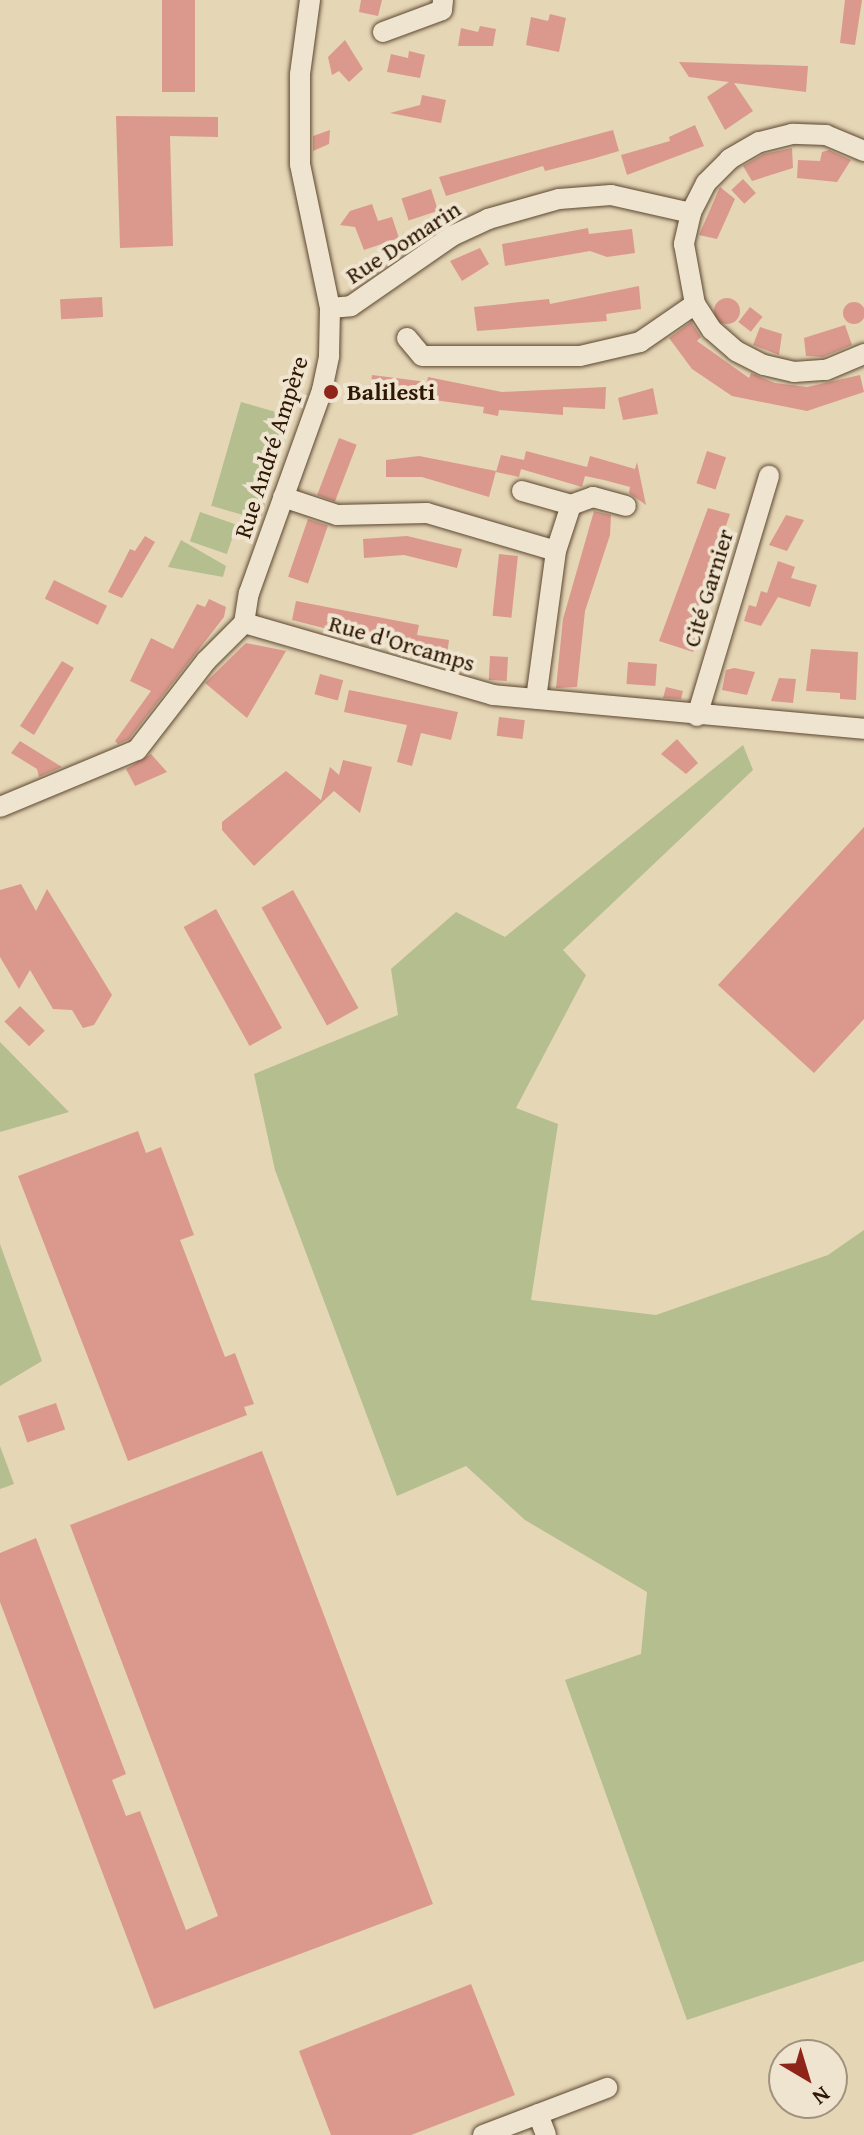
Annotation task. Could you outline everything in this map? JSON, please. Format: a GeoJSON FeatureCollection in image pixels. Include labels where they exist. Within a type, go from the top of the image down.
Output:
{"type":"FeatureCollection","features":[{"type":"Feature","properties":{"kind":"street","name":"Rue André Ampère"},"geometry":{"type":"LineString","coordinates":[[244,623],[283,497],[322,390],[330,308],[300,164],[300,74],[310,0]]}},
{"type":"Feature","properties":{"kind":"street"},"geometry":{"type":"LineString","coordinates":[[383,32],[442,10],[443,0]]}},
{"type":"Feature","properties":{"kind":"street"},"geometry":{"type":"LineString","coordinates":[[864,151],[826,135],[792,134],[759,142],[730,159],[706,183],[691,213],[684,244],[686,274],[695,304],[712,330],[736,351],[764,365],[794,372],[826,370],[864,354]]}},
{"type":"Feature","properties":{"kind":"street","name":"Rue Domarin"},"geometry":{"type":"LineString","coordinates":[[330,308],[351,306],[452,236],[488,219],[559,199],[611,195],[691,213]]}},
{"type":"Feature","properties":{"kind":"street"},"geometry":{"type":"LineString","coordinates":[[407,338],[422,356],[580,356],[640,342],[695,304]]}},
{"type":"Feature","properties":{"kind":"street","name":"Cité Garnier"},"geometry":{"type":"LineString","coordinates":[[697,716],[769,476]]}},
{"type":"Feature","properties":{"kind":"street"},"geometry":{"type":"LineString","coordinates":[[522,491],[571,505],[593,497],[626,506]]}},
{"type":"Feature","properties":{"kind":"street"},"geometry":{"type":"LineString","coordinates":[[283,497],[337,515],[427,513],[556,551]]}},
{"type":"Feature","properties":{"kind":"street"},"geometry":{"type":"LineString","coordinates":[[536,699],[556,551],[571,505]]}},
{"type":"Feature","properties":{"kind":"street"},"geometry":{"type":"LineString","coordinates":[[0,807],[137,750],[206,661],[244,623]]}},
{"type":"Feature","properties":{"kind":"street","name":"Rue d'Orcamps"},"geometry":{"type":"LineString","coordinates":[[244,623],[427,679],[536,699],[864,729]]}},
{"type":"Feature","properties":{"kind":"street"},"geometry":{"type":"LineString","coordinates":[[483,2135],[607,2088]]}},
{"type":"Feature","properties":{"kind":"street"},"geometry":{"type":"LineString","coordinates":[[538,2114],[546,2135]]}},
{"type":"Feature","properties":{"kind":"green space"},"geometry":{"type":"Polygon","coordinates":[[[241,402],[290,416],[260,520],[211,506],[241,402]]]}},
{"type":"Feature","properties":{"kind":"green space"},"geometry":{"type":"Polygon","coordinates":[[[200,512],[237,525],[227,554],[190,541],[200,512]]]}},
{"type":"Feature","properties":{"kind":"green space"},"geometry":{"type":"Polygon","coordinates":[[[181,540],[226,566],[223,577],[168,567],[181,540]]]}},
{"type":"Feature","properties":{"kind":"green space"},"geometry":{"type":"Polygon","coordinates":[[[743,745],[753,770],[563,950],[586,975],[516,1108],[558,1124],[531,1300],[656,1315],[828,1255],[864,1230],[864,1961],[687,2020],[565,1680],[641,1654],[647,1592],[525,1520],[466,1466],[397,1496],[275,1170],[254,1074],[398,1015],[391,969],[456,912],[505,937],[743,745]]]}},
{"type":"Feature","properties":{"kind":"green space"},"geometry":{"type":"Polygon","coordinates":[[[0,1042],[69,1112],[0,1132],[0,1042]]]}},
{"type":"Feature","properties":{"kind":"green space"},"geometry":{"type":"Polygon","coordinates":[[[0,1244],[42,1361],[0,1386],[0,1244]]]}},
{"type":"Feature","properties":{"kind":"green space"},"geometry":{"type":"Polygon","coordinates":[[[0,1446],[14,1484],[0,1489],[0,1446]]]}},
{"type":"Feature","properties":{"kind":"building"},"geometry":{"type":"Polygon","coordinates":[[[162,0],[195,0],[195,92],[162,92],[162,0]]]}},
{"type":"Feature","properties":{"kind":"building"},"geometry":{"type":"Polygon","coordinates":[[[361,0],[382,0],[378,16],[359,12],[361,0]]]}},
{"type":"Feature","properties":{"kind":"building"},"geometry":{"type":"Polygon","coordinates":[[[845,0],[862,0],[855,45],[840,43],[845,0]]]}},
{"type":"Feature","properties":{"kind":"building"},"geometry":{"type":"Polygon","coordinates":[[[550,14],[566,18],[559,52],[526,45],[531,17],[548,21],[550,14]]]}},
{"type":"Feature","properties":{"kind":"building"},"geometry":{"type":"Polygon","coordinates":[[[480,26],[496,29],[493,46],[458,46],[461,28],[478,32],[480,26]]]}},
{"type":"Feature","properties":{"kind":"building"},"geometry":{"type":"Polygon","coordinates":[[[345,40],[363,69],[349,82],[339,71],[332,75],[328,57],[345,40]]]}},
{"type":"Feature","properties":{"kind":"building"},"geometry":{"type":"Polygon","coordinates":[[[409,51],[425,55],[420,78],[387,72],[391,54],[408,58],[409,51]]]}},
{"type":"Feature","properties":{"kind":"building"},"geometry":{"type":"Polygon","coordinates":[[[679,62],[808,66],[806,92],[734,83],[753,111],[725,130],[707,97],[729,82],[689,77],[679,62]]]}},
{"type":"Feature","properties":{"kind":"building"},"geometry":{"type":"Polygon","coordinates":[[[422,95],[446,100],[441,123],[390,113],[420,105],[422,95]]]}},
{"type":"Feature","properties":{"kind":"building"},"geometry":{"type":"Polygon","coordinates":[[[116,116],[218,117],[218,137],[170,136],[173,246],[120,248],[116,116]]]}},
{"type":"Feature","properties":{"kind":"building"},"geometry":{"type":"Polygon","coordinates":[[[695,125],[704,146],[627,175],[621,155],[670,141],[669,137],[695,125]]]}},
{"type":"Feature","properties":{"kind":"building"},"geometry":{"type":"Polygon","coordinates":[[[330,130],[329,144],[313,151],[313,136],[330,130]]]}},
{"type":"Feature","properties":{"kind":"building"},"geometry":{"type":"Polygon","coordinates":[[[613,130],[619,151],[592,159],[545,171],[543,166],[446,196],[439,177],[613,130]]]}},
{"type":"Feature","properties":{"kind":"building"},"geometry":{"type":"Polygon","coordinates":[[[792,148],[793,168],[752,181],[743,166],[764,154],[792,148]]]}},
{"type":"Feature","properties":{"kind":"building"},"geometry":{"type":"Polygon","coordinates":[[[829,150],[851,160],[837,182],[797,178],[798,160],[820,161],[822,152],[829,150]]]}},
{"type":"Feature","properties":{"kind":"building"},"geometry":{"type":"Polygon","coordinates":[[[743,179],[756,193],[744,204],[731,190],[743,179]]]}},
{"type":"Feature","properties":{"kind":"building"},"geometry":{"type":"Polygon","coordinates":[[[720,187],[735,199],[717,239],[699,235],[720,187]]]}},
{"type":"Feature","properties":{"kind":"building"},"geometry":{"type":"Polygon","coordinates":[[[431,189],[438,211],[409,220],[402,199],[431,189]]]}},
{"type":"Feature","properties":{"kind":"building"},"geometry":{"type":"Polygon","coordinates":[[[372,204],[378,221],[392,217],[399,238],[364,250],[355,227],[340,225],[350,211],[372,204]]]}},
{"type":"Feature","properties":{"kind":"building"},"geometry":{"type":"Polygon","coordinates":[[[588,228],[589,234],[632,229],[635,253],[607,257],[590,251],[505,266],[502,244],[588,228]]]}},
{"type":"Feature","properties":{"kind":"building"},"geometry":{"type":"Polygon","coordinates":[[[480,248],[489,264],[462,281],[450,261],[480,248]]]}},
{"type":"Feature","properties":{"kind":"building"},"geometry":{"type":"Polygon","coordinates":[[[639,286],[641,309],[606,314],[607,321],[477,331],[474,307],[549,299],[550,304],[639,286]]]}},
{"type":"Feature","properties":{"kind":"building"},"geometry":{"type":"Polygon","coordinates":[[[102,297],[103,317],[61,319],[60,299],[102,297]]]}},
{"type":"Feature","properties":{"kind":"building"},"geometry":{"type":"Polygon","coordinates":[[[727,298],[736,302],[740,311],[736,320],[727,324],[718,320],[714,311],[718,302],[727,298]]]}},
{"type":"Feature","properties":{"kind":"building"},"geometry":{"type":"Polygon","coordinates":[[[850,302],[858,302],[865,313],[858,324],[850,324],[843,317],[843,309],[850,302]]]}},
{"type":"Feature","properties":{"kind":"building"},"geometry":{"type":"Polygon","coordinates":[[[750,307],[763,317],[751,332],[738,322],[750,307]]]}},
{"type":"Feature","properties":{"kind":"building"},"geometry":{"type":"Polygon","coordinates":[[[691,322],[701,337],[697,341],[749,378],[751,373],[775,383],[807,387],[860,375],[864,392],[807,411],[732,396],[692,369],[669,338],[691,322]]]}},
{"type":"Feature","properties":{"kind":"building"},"geometry":{"type":"Polygon","coordinates":[[[845,325],[852,345],[823,357],[806,356],[804,338],[845,325]]]}},
{"type":"Feature","properties":{"kind":"building"},"geometry":{"type":"Polygon","coordinates":[[[760,327],[782,334],[779,355],[753,345],[760,327]]]}},
{"type":"Feature","properties":{"kind":"building"},"geometry":{"type":"Polygon","coordinates":[[[372,375],[427,382],[428,377],[502,392],[606,387],[605,409],[563,407],[563,415],[499,410],[498,416],[483,413],[484,407],[406,396],[406,402],[369,397],[372,375]]]}},
{"type":"Feature","properties":{"kind":"building"},"geometry":{"type":"Polygon","coordinates":[[[653,388],[658,414],[623,420],[618,398],[653,388]]]}},
{"type":"Feature","properties":{"kind":"building"},"geometry":{"type":"Polygon","coordinates":[[[339,438],[357,445],[335,502],[317,495],[339,438]]]}},
{"type":"Feature","properties":{"kind":"building"},"geometry":{"type":"Polygon","coordinates":[[[526,451],[587,467],[590,456],[635,469],[637,462],[646,505],[629,493],[630,487],[604,480],[585,476],[582,487],[521,469],[519,477],[496,472],[501,455],[524,460],[526,451]]]}},
{"type":"Feature","properties":{"kind":"building"},"geometry":{"type":"Polygon","coordinates":[[[707,451],[726,457],[716,490],[696,483],[707,451]]]}},
{"type":"Feature","properties":{"kind":"building"},"geometry":{"type":"Polygon","coordinates":[[[419,456],[496,471],[489,497],[422,477],[386,477],[386,460],[419,456]]]}},
{"type":"Feature","properties":{"kind":"building"},"geometry":{"type":"Polygon","coordinates":[[[708,508],[730,514],[690,630],[700,633],[693,652],[659,641],[708,508]]]}},
{"type":"Feature","properties":{"kind":"building"},"geometry":{"type":"Polygon","coordinates":[[[594,511],[611,515],[610,535],[585,611],[577,687],[556,688],[563,619],[594,511]]]}},
{"type":"Feature","properties":{"kind":"building"},"geometry":{"type":"Polygon","coordinates":[[[786,515],[804,520],[787,551],[769,545],[786,515]]]}},
{"type":"Feature","properties":{"kind":"building"},"geometry":{"type":"Polygon","coordinates":[[[308,519],[328,526],[308,584],[288,577],[308,519]]]}},
{"type":"Feature","properties":{"kind":"building"},"geometry":{"type":"Polygon","coordinates":[[[145,536],[155,542],[122,598],[108,592],[130,549],[135,551],[145,536]]]}},
{"type":"Feature","properties":{"kind":"building"},"geometry":{"type":"Polygon","coordinates":[[[407,536],[462,549],[457,568],[404,555],[364,558],[363,539],[407,536]]]}},
{"type":"Feature","properties":{"kind":"building"},"geometry":{"type":"Polygon","coordinates":[[[499,554],[518,556],[511,618],[493,616],[499,554]]]}},
{"type":"Feature","properties":{"kind":"building"},"geometry":{"type":"Polygon","coordinates":[[[778,561],[795,567],[791,578],[817,585],[810,607],[778,597],[761,626],[744,621],[749,605],[756,607],[761,591],[767,593],[778,561]]]}},
{"type":"Feature","properties":{"kind":"building"},"geometry":{"type":"Polygon","coordinates":[[[54,580],[107,606],[98,625],[45,599],[54,580]]]}},
{"type":"Feature","properties":{"kind":"building"},"geometry":{"type":"Polygon","coordinates":[[[209,599],[226,607],[224,617],[129,739],[118,744],[115,741],[151,691],[130,681],[151,638],[173,649],[197,604],[205,607],[209,599]]]}},
{"type":"Feature","properties":{"kind":"building"},"geometry":{"type":"Polygon","coordinates":[[[296,601],[419,625],[417,635],[449,640],[446,663],[469,668],[468,674],[403,655],[383,643],[292,620],[296,601]]]}},
{"type":"Feature","properties":{"kind":"building"},"geometry":{"type":"Polygon","coordinates":[[[246,643],[286,651],[247,718],[205,683],[246,643]]]}},
{"type":"Feature","properties":{"kind":"building"},"geometry":{"type":"Polygon","coordinates":[[[811,649],[858,652],[856,700],[840,699],[840,693],[806,691],[811,649]]]}},
{"type":"Feature","properties":{"kind":"building"},"geometry":{"type":"Polygon","coordinates":[[[490,656],[508,657],[507,681],[489,680],[490,656]]]}},
{"type":"Feature","properties":{"kind":"building"},"geometry":{"type":"Polygon","coordinates":[[[62,661],[74,668],[34,735],[20,726],[62,661]]]}},
{"type":"Feature","properties":{"kind":"building"},"geometry":{"type":"Polygon","coordinates":[[[628,662],[657,664],[655,686],[626,684],[628,662]]]}},
{"type":"Feature","properties":{"kind":"building"},"geometry":{"type":"Polygon","coordinates":[[[734,668],[755,672],[747,695],[722,690],[726,670],[734,668]]]}},
{"type":"Feature","properties":{"kind":"building"},"geometry":{"type":"Polygon","coordinates":[[[320,674],[343,680],[338,700],[315,694],[320,674]]]}},
{"type":"Feature","properties":{"kind":"building"},"geometry":{"type":"Polygon","coordinates":[[[779,678],[796,679],[793,703],[771,701],[779,678]]]}},
{"type":"Feature","properties":{"kind":"building"},"geometry":{"type":"Polygon","coordinates":[[[666,687],[683,691],[681,699],[663,698],[666,687]]]}},
{"type":"Feature","properties":{"kind":"building"},"geometry":{"type":"Polygon","coordinates":[[[349,690],[458,712],[451,740],[421,733],[412,766],[397,762],[407,725],[344,712],[349,690]]]}},
{"type":"Feature","properties":{"kind":"building"},"geometry":{"type":"Polygon","coordinates":[[[499,717],[525,720],[522,739],[497,736],[499,717]]]}},
{"type":"Feature","properties":{"kind":"building"},"geometry":{"type":"Polygon","coordinates":[[[677,739],[698,763],[686,774],[661,754],[677,739]]]}},
{"type":"Feature","properties":{"kind":"building"},"geometry":{"type":"Polygon","coordinates":[[[20,741],[62,767],[39,777],[37,769],[11,753],[20,741]]]}},
{"type":"Feature","properties":{"kind":"building"},"geometry":{"type":"Polygon","coordinates":[[[151,754],[167,772],[135,786],[126,769],[151,754]]]}},
{"type":"Feature","properties":{"kind":"building"},"geometry":{"type":"Polygon","coordinates":[[[343,760],[372,767],[360,813],[334,791],[254,866],[222,830],[222,822],[286,771],[321,800],[330,767],[339,775],[343,760]]]}},
{"type":"Feature","properties":{"kind":"building"},"geometry":{"type":"Polygon","coordinates":[[[864,827],[864,1019],[814,1073],[718,985],[864,827]]]}},
{"type":"Feature","properties":{"kind":"building"},"geometry":{"type":"Polygon","coordinates":[[[21,884],[36,911],[47,889],[112,995],[94,1025],[83,1028],[72,1010],[53,1009],[30,970],[19,989],[0,957],[0,890],[21,884]]]}},
{"type":"Feature","properties":{"kind":"building"},"geometry":{"type":"Polygon","coordinates":[[[293,890],[358,1008],[327,1026],[262,907],[293,890]]]}},
{"type":"Feature","properties":{"kind":"building"},"geometry":{"type":"Polygon","coordinates":[[[216,909],[282,1028],[250,1046],[184,927],[216,909]]]}},
{"type":"Feature","properties":{"kind":"building"},"geometry":{"type":"Polygon","coordinates":[[[20,1006],[45,1031],[29,1046],[4,1022],[20,1006]]]}},
{"type":"Feature","properties":{"kind":"building"},"geometry":{"type":"Polygon","coordinates":[[[138,1131],[146,1153],[161,1147],[194,1235],[180,1240],[225,1357],[235,1353],[254,1404],[244,1407],[247,1415],[128,1461],[18,1176],[138,1131]]]}},
{"type":"Feature","properties":{"kind":"building"},"geometry":{"type":"Polygon","coordinates":[[[56,1403],[65,1429],[27,1442],[18,1416],[56,1403]]]}},
{"type":"Feature","properties":{"kind":"building"},"geometry":{"type":"Polygon","coordinates":[[[262,1451],[433,1904],[154,2009],[0,1602],[0,1553],[36,1538],[126,1774],[112,1780],[126,1816],[140,1811],[186,1930],[218,1916],[70,1525],[262,1451]]]}},
{"type":"Feature","properties":{"kind":"building"},"geometry":{"type":"Polygon","coordinates":[[[471,1984],[515,2095],[411,2135],[331,2135],[299,2051],[471,1984]]]}},
{"type":"Feature","properties":{"kind":"place","name":"Balilesti"},"geometry":{"type":"Point","coordinates":[331,392]}}]}
